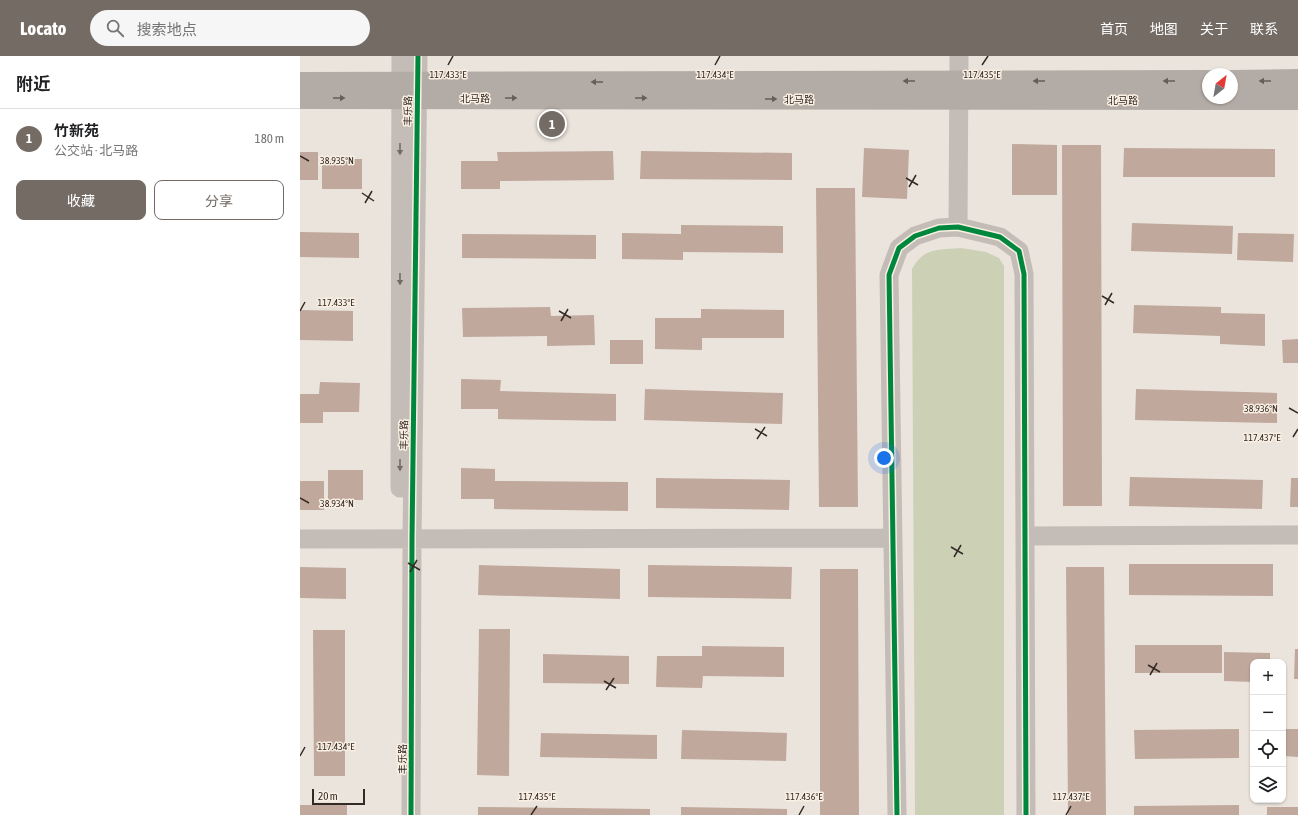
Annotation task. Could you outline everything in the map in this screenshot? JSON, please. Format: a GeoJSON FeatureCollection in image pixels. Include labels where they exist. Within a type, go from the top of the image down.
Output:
{"type":"FeatureCollection","features":[{"type":"Feature","properties":{"kind":"main road"},"geometry":{"type":"LineString","coordinates":[[1238,81],[1298,80]]}},
{"type":"Feature","properties":{"kind":"main road","name":"北马路"},"geometry":{"type":"LineString","coordinates":[[960,90],[1202,81]]}},
{"type":"Feature","properties":{"kind":"main road","name":"北马路"},"geometry":{"type":"LineString","coordinates":[[300,83],[409,90],[960,90],[1298,99]]}},
{"type":"Feature","properties":{"kind":"main road","name":"北马路"},"geometry":{"type":"LineString","coordinates":[[300,98],[409,90]]}},
{"type":"Feature","properties":{"kind":"street","name":"丰乐路"},"geometry":{"type":"LineString","coordinates":[[401,56],[409,90],[406,539],[401,815]]}},
{"type":"Feature","properties":{"kind":"street","name":"丰乐路"},"geometry":{"type":"LineString","coordinates":[[409,90],[418,56]]}},
{"type":"Feature","properties":{"kind":"street"},"geometry":{"type":"LineString","coordinates":[[958,227],[960,56]]}},
{"type":"Feature","properties":{"kind":"street"},"geometry":{"type":"LineString","coordinates":[[897,815],[889,275],[899,248],[915,236],[939,228],[958,227],[1000,237],[1019,251],[1024,274],[1026,815]]}},
{"type":"Feature","properties":{"kind":"street"},"geometry":{"type":"LineString","coordinates":[[1025,536],[1298,535]]}},
{"type":"Feature","properties":{"kind":"street"},"geometry":{"type":"LineString","coordinates":[[300,539],[893,538]]}},
{"type":"Feature","properties":{"kind":"street","name":"丰乐路"},"geometry":{"type":"LineString","coordinates":[[406,539],[411,815]]}},
{"type":"Feature","properties":{"kind":"green space"},"geometry":{"type":"Polygon","coordinates":[[[961,248],[986,252],[999,258],[1004,266],[1004,815],[915,815],[912,269],[921,257],[927,253],[932,251],[961,248]]]}},
{"type":"Feature","properties":{"kind":"building"},"geometry":{"type":"Polygon","coordinates":[[[1012,144],[1057,145],[1057,195],[1012,195],[1012,144]]]}},
{"type":"Feature","properties":{"kind":"building"},"geometry":{"type":"Polygon","coordinates":[[[1062,145],[1101,145],[1102,506],[1063,506],[1062,145]]]}},
{"type":"Feature","properties":{"kind":"building"},"geometry":{"type":"Polygon","coordinates":[[[864,148],[909,150],[907,199],[862,197],[864,148]]]}},
{"type":"Feature","properties":{"kind":"building"},"geometry":{"type":"Polygon","coordinates":[[[1124,148],[1275,149],[1275,177],[1123,177],[1124,148]]]}},
{"type":"Feature","properties":{"kind":"building"},"geometry":{"type":"Polygon","coordinates":[[[613,151],[614,180],[500,181],[500,189],[461,189],[461,161],[498,161],[497,152],[613,151]]]}},
{"type":"Feature","properties":{"kind":"building"},"geometry":{"type":"Polygon","coordinates":[[[641,151],[792,153],[792,180],[640,179],[641,151]]]}},
{"type":"Feature","properties":{"kind":"building"},"geometry":{"type":"Polygon","coordinates":[[[300,152],[318,152],[318,180],[300,180],[300,152]]]}},
{"type":"Feature","properties":{"kind":"building"},"geometry":{"type":"Polygon","coordinates":[[[322,159],[362,159],[362,189],[322,189],[322,159]]]}},
{"type":"Feature","properties":{"kind":"building"},"geometry":{"type":"Polygon","coordinates":[[[816,188],[855,188],[858,507],[819,507],[816,188]]]}},
{"type":"Feature","properties":{"kind":"building"},"geometry":{"type":"Polygon","coordinates":[[[1132,223],[1233,226],[1232,254],[1131,251],[1132,223]]]}},
{"type":"Feature","properties":{"kind":"building"},"geometry":{"type":"Polygon","coordinates":[[[681,225],[783,226],[783,253],[683,252],[683,260],[622,259],[622,233],[681,234],[681,225]]]}},
{"type":"Feature","properties":{"kind":"building"},"geometry":{"type":"Polygon","coordinates":[[[300,232],[359,233],[359,258],[300,257],[300,232]]]}},
{"type":"Feature","properties":{"kind":"building"},"geometry":{"type":"Polygon","coordinates":[[[1238,233],[1294,234],[1293,262],[1237,260],[1238,233]]]}},
{"type":"Feature","properties":{"kind":"building"},"geometry":{"type":"Polygon","coordinates":[[[462,234],[596,235],[596,259],[462,258],[462,234]]]}},
{"type":"Feature","properties":{"kind":"building"},"geometry":{"type":"Polygon","coordinates":[[[1134,305],[1221,307],[1221,313],[1265,314],[1265,346],[1220,344],[1220,336],[1133,333],[1134,305]]]}},
{"type":"Feature","properties":{"kind":"building"},"geometry":{"type":"Polygon","coordinates":[[[550,307],[551,316],[594,315],[595,345],[547,346],[547,336],[463,337],[462,308],[550,307]]]}},
{"type":"Feature","properties":{"kind":"building"},"geometry":{"type":"Polygon","coordinates":[[[701,309],[784,310],[784,338],[702,338],[702,350],[655,349],[655,318],[701,318],[701,309]]]}},
{"type":"Feature","properties":{"kind":"building"},"geometry":{"type":"Polygon","coordinates":[[[300,310],[353,311],[353,341],[300,340],[300,310]]]}},
{"type":"Feature","properties":{"kind":"building"},"geometry":{"type":"Polygon","coordinates":[[[1298,339],[1298,363],[1283,363],[1282,340],[1298,339]]]}},
{"type":"Feature","properties":{"kind":"building"},"geometry":{"type":"Polygon","coordinates":[[[610,340],[643,340],[643,364],[610,364],[610,340]]]}},
{"type":"Feature","properties":{"kind":"building"},"geometry":{"type":"Polygon","coordinates":[[[461,379],[501,380],[500,391],[616,394],[616,421],[498,419],[498,409],[461,409],[461,379]]]}},
{"type":"Feature","properties":{"kind":"building"},"geometry":{"type":"Polygon","coordinates":[[[320,382],[360,383],[359,412],[323,412],[323,423],[300,423],[300,394],[319,394],[320,382]]]}},
{"type":"Feature","properties":{"kind":"building"},"geometry":{"type":"Polygon","coordinates":[[[645,389],[783,393],[782,424],[644,420],[645,389]]]}},
{"type":"Feature","properties":{"kind":"building"},"geometry":{"type":"Polygon","coordinates":[[[1136,389],[1277,393],[1277,423],[1135,420],[1136,389]]]}},
{"type":"Feature","properties":{"kind":"building"},"geometry":{"type":"Polygon","coordinates":[[[461,468],[495,469],[495,481],[628,482],[628,511],[494,509],[494,499],[461,499],[461,468]]]}},
{"type":"Feature","properties":{"kind":"building"},"geometry":{"type":"Polygon","coordinates":[[[328,470],[363,470],[363,500],[328,500],[328,470]]]}},
{"type":"Feature","properties":{"kind":"building"},"geometry":{"type":"Polygon","coordinates":[[[1130,477],[1263,480],[1262,509],[1129,506],[1130,477]]]}},
{"type":"Feature","properties":{"kind":"building"},"geometry":{"type":"Polygon","coordinates":[[[656,478],[790,480],[789,510],[656,508],[656,478]]]}},
{"type":"Feature","properties":{"kind":"building"},"geometry":{"type":"Polygon","coordinates":[[[1291,478],[1298,478],[1298,507],[1290,507],[1291,478]]]}},
{"type":"Feature","properties":{"kind":"building"},"geometry":{"type":"Polygon","coordinates":[[[300,481],[324,481],[324,510],[300,510],[300,481]]]}},
{"type":"Feature","properties":{"kind":"building"},"geometry":{"type":"Polygon","coordinates":[[[1129,564],[1273,564],[1273,596],[1129,595],[1129,564]]]}},
{"type":"Feature","properties":{"kind":"building"},"geometry":{"type":"Polygon","coordinates":[[[479,565],[620,569],[620,599],[478,595],[479,565]]]}},
{"type":"Feature","properties":{"kind":"building"},"geometry":{"type":"Polygon","coordinates":[[[648,565],[792,567],[791,599],[648,597],[648,565]]]}},
{"type":"Feature","properties":{"kind":"building"},"geometry":{"type":"Polygon","coordinates":[[[300,567],[346,568],[346,599],[300,598],[300,567]]]}},
{"type":"Feature","properties":{"kind":"building"},"geometry":{"type":"Polygon","coordinates":[[[1066,567],[1104,567],[1106,815],[1068,815],[1066,567]]]}},
{"type":"Feature","properties":{"kind":"building"},"geometry":{"type":"Polygon","coordinates":[[[820,569],[858,569],[859,815],[820,815],[820,569]]]}},
{"type":"Feature","properties":{"kind":"building"},"geometry":{"type":"Polygon","coordinates":[[[479,629],[510,629],[509,776],[477,775],[479,629]]]}},
{"type":"Feature","properties":{"kind":"building"},"geometry":{"type":"Polygon","coordinates":[[[313,630],[345,630],[345,776],[314,776],[313,630]]]}},
{"type":"Feature","properties":{"kind":"building"},"geometry":{"type":"Polygon","coordinates":[[[1135,645],[1222,645],[1222,673],[1135,673],[1135,645]]]}},
{"type":"Feature","properties":{"kind":"building"},"geometry":{"type":"Polygon","coordinates":[[[702,646],[784,647],[784,677],[703,676],[702,688],[656,687],[657,656],[702,656],[702,646]]]}},
{"type":"Feature","properties":{"kind":"building"},"geometry":{"type":"Polygon","coordinates":[[[1295,649],[1298,649],[1298,679],[1294,679],[1295,649]]]}},
{"type":"Feature","properties":{"kind":"building"},"geometry":{"type":"Polygon","coordinates":[[[1224,652],[1270,653],[1270,659],[1250,659],[1250,682],[1224,681],[1224,652]]]}},
{"type":"Feature","properties":{"kind":"building"},"geometry":{"type":"Polygon","coordinates":[[[543,654],[629,656],[629,684],[543,683],[543,654]]]}},
{"type":"Feature","properties":{"kind":"building"},"geometry":{"type":"Polygon","coordinates":[[[1239,729],[1239,758],[1135,759],[1134,730],[1239,729]]]}},
{"type":"Feature","properties":{"kind":"building"},"geometry":{"type":"Polygon","coordinates":[[[1286,729],[1298,729],[1298,757],[1286,756],[1286,729]]]}},
{"type":"Feature","properties":{"kind":"building"},"geometry":{"type":"Polygon","coordinates":[[[682,730],[787,733],[786,761],[681,759],[682,730]]]}},
{"type":"Feature","properties":{"kind":"building"},"geometry":{"type":"Polygon","coordinates":[[[541,733],[657,735],[657,759],[540,757],[541,733]]]}},
{"type":"Feature","properties":{"kind":"building"},"geometry":{"type":"Polygon","coordinates":[[[300,805],[347,805],[347,815],[300,815],[300,805]]]}},
{"type":"Feature","properties":{"kind":"building"},"geometry":{"type":"Polygon","coordinates":[[[1239,805],[1239,815],[1134,815],[1134,806],[1239,805]]]}},
{"type":"Feature","properties":{"kind":"building"},"geometry":{"type":"Polygon","coordinates":[[[478,807],[650,809],[650,815],[478,815],[478,807]]]}},
{"type":"Feature","properties":{"kind":"building"},"geometry":{"type":"Polygon","coordinates":[[[681,807],[787,809],[787,815],[681,815],[681,807]]]}},
{"type":"Feature","properties":{"kind":"building"},"geometry":{"type":"Polygon","coordinates":[[[1267,807],[1298,807],[1298,815],[1267,815],[1267,807]]]}},
{"type":"Feature","properties":{"kind":"cycle path"},"geometry":{"type":"LineString","coordinates":[[411,815],[412,539],[418,56]]}},
{"type":"Feature","properties":{"kind":"cycle path"},"geometry":{"type":"LineString","coordinates":[[897,815],[889,275],[899,248],[915,236],[939,228],[958,227],[1000,237],[1019,251],[1024,274],[1026,815]]}},
{"type":"Feature","properties":{"kind":"place","name":"竹新苑"},"geometry":{"type":"Point","coordinates":[552,124]}}]}
